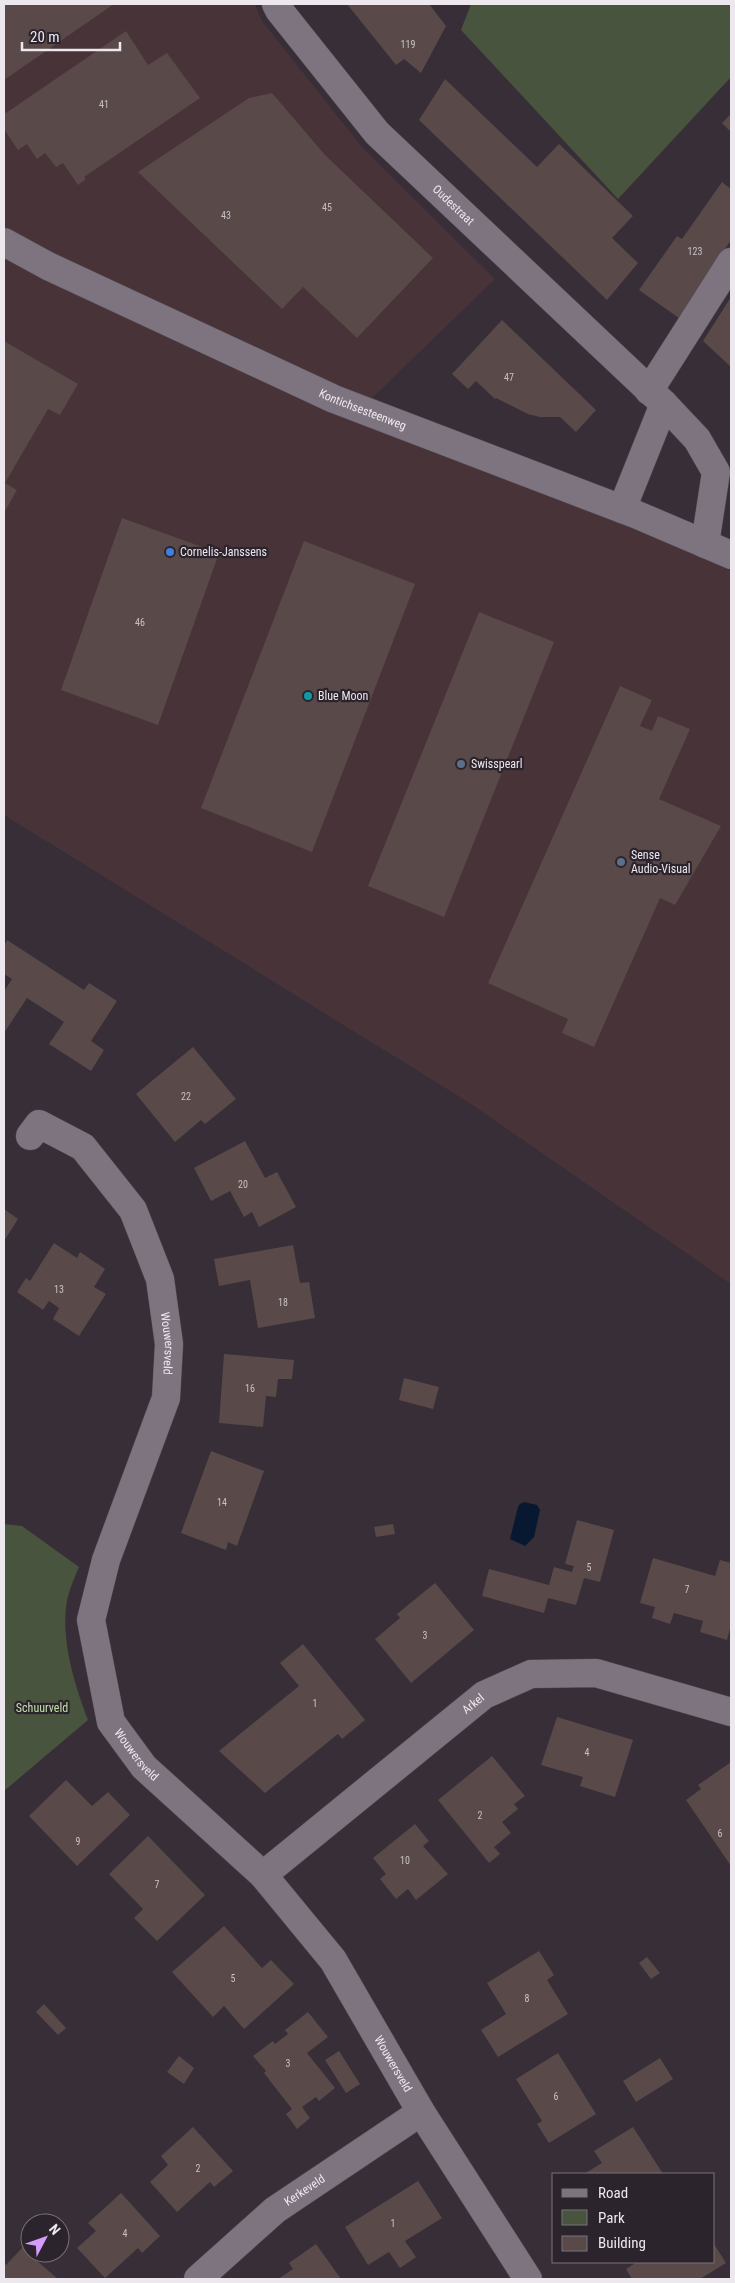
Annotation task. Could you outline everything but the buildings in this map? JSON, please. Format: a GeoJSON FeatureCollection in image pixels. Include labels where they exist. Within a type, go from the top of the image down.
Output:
{"type":"FeatureCollection","features":[{"type":"Feature","properties":{"kind":"street","name":"Oudestraat"},"geometry":{"type":"LineString","coordinates":[[276,4],[377,133],[697,439],[716,472],[705,544]]}},
{"type":"Feature","properties":{"kind":"street","name":"Kontichsesteenweg"},"geometry":{"type":"LineString","coordinates":[[4,242],[48,266],[334,399],[622,509],[731,555]]}},
{"type":"Feature","properties":{"kind":"street"},"geometry":{"type":"LineString","coordinates":[[622,509],[656,398],[731,262]]}},
{"type":"Feature","properties":{"kind":"street","name":"Wouwersveld"},"geometry":{"type":"LineString","coordinates":[[30,1136],[39,1124],[84,1147],[133,1210],[160,1279],[170,1344],[166,1398],[106,1560],[91,1620],[111,1722],[144,1768],[263,1875],[334,1960],[421,2112],[528,2279]]}},
{"type":"Feature","properties":{"kind":"street","name":"Arkel"},"geometry":{"type":"LineString","coordinates":[[263,1875],[484,1695],[531,1674],[596,1673],[731,1712]]}},
{"type":"Feature","properties":{"kind":"street","name":"Kerkeveld"},"geometry":{"type":"LineString","coordinates":[[198,2279],[275,2210],[421,2112]]}},
{"type":"Feature","properties":{"kind":"shaded area"},"geometry":{"type":"Polygon","coordinates":[[[4,4],[255,4],[262,21],[362,147],[495,279],[361,409],[731,555],[731,1284],[468,1102],[4,815],[4,4]]]}},
{"type":"Feature","properties":{"kind":"green space"},"geometry":{"type":"Polygon","coordinates":[[[471,4],[731,4],[731,77],[618,199],[461,30],[471,4]]]}},
{"type":"Feature","properties":{"kind":"green space","name":"Schuurveld"},"geometry":{"type":"Polygon","coordinates":[[[4,1524],[22,1526],[79,1567],[68,1596],[65,1627],[69,1659],[88,1720],[4,1791],[4,1524]]]}},
{"type":"Feature","properties":{"kind":"water"},"geometry":{"type":"Polygon","coordinates":[[[524,1502],[537,1505],[540,1510],[534,1537],[525,1546],[510,1539],[518,1507],[524,1502]]]}},
{"type":"Feature","properties":{"kind":"place","name":"Cornelis-Janssens"},"geometry":{"type":"Point","coordinates":[170,552]}},
{"type":"Feature","properties":{"kind":"place","name":"Blue Moon"},"geometry":{"type":"Point","coordinates":[308,696]}},
{"type":"Feature","properties":{"kind":"place","name":"Swisspearl"},"geometry":{"type":"Point","coordinates":[461,764]}},
{"type":"Feature","properties":{"kind":"place","name":"Sense Audio-Visual"},"geometry":{"type":"Point","coordinates":[621,862]}}]}
